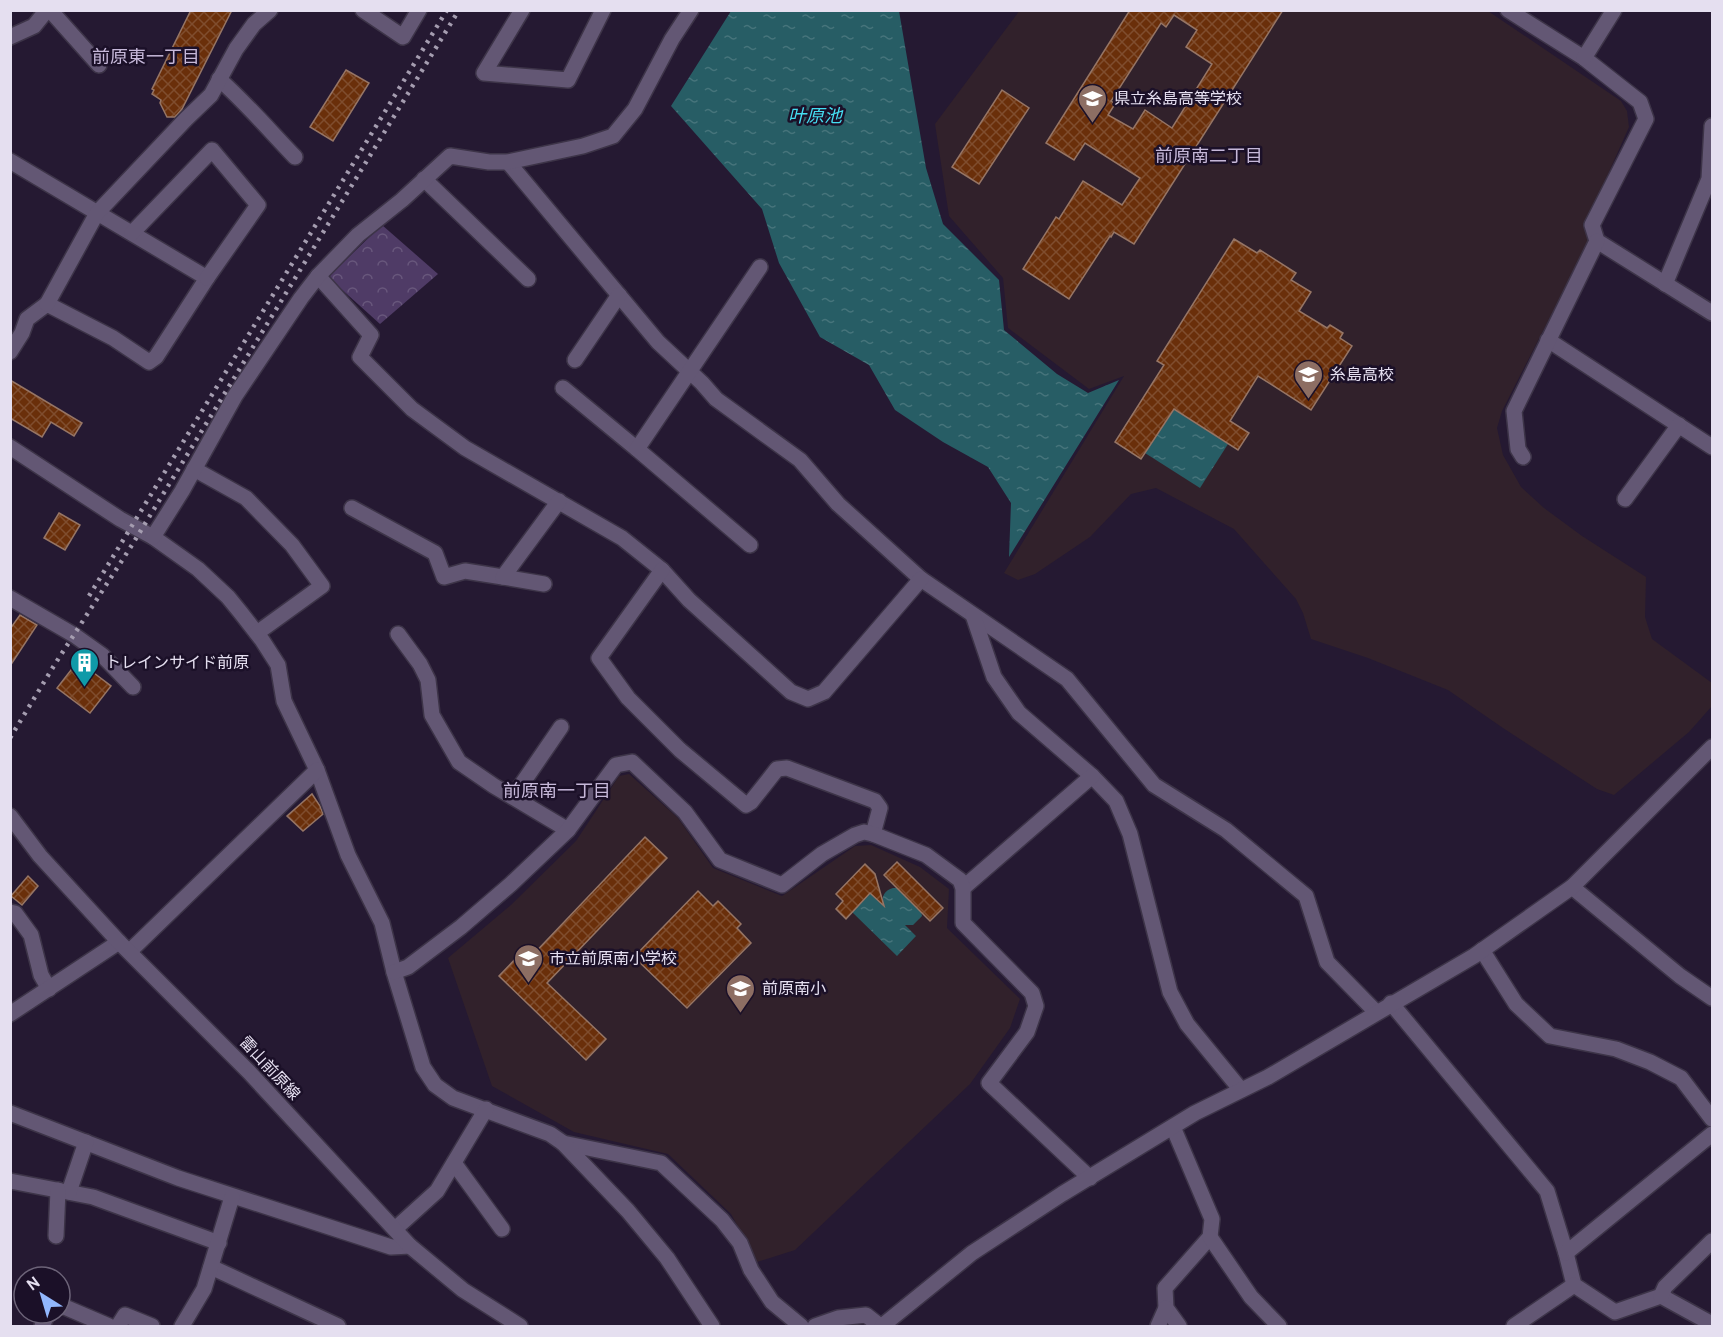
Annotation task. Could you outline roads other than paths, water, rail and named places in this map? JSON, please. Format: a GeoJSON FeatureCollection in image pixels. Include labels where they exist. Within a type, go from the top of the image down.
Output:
{"type":"FeatureCollection","features":[{"type":"Feature","properties":{"kind":"street"},"geometry":{"type":"LineString","coordinates":[[10,37],[34,26],[48,10],[99,65]]}},
{"type":"Feature","properties":{"kind":"street"},"geometry":{"type":"LineString","coordinates":[[10,352],[22,333],[27,319],[47,304],[97,213],[211,95],[236,49],[254,24],[270,10]]}},
{"type":"Feature","properties":{"kind":"street"},"geometry":{"type":"LineString","coordinates":[[363,10],[403,37],[419,10]]}},
{"type":"Feature","properties":{"kind":"street"},"geometry":{"type":"LineString","coordinates":[[522,10],[484,74],[568,80],[603,10]]}},
{"type":"Feature","properties":{"kind":"street"},"geometry":{"type":"LineString","coordinates":[[153,537],[235,396],[301,298],[318,276],[358,235],[402,200],[450,156],[489,162],[508,162],[583,146],[613,136],[635,109],[672,39],[691,10]]}},
{"type":"Feature","properties":{"kind":"street"},"geometry":{"type":"LineString","coordinates":[[1508,10],[1584,58],[1640,102],[1646,118],[1592,225],[1597,241],[1713,314]]}},
{"type":"Feature","properties":{"kind":"street"},"geometry":{"type":"LineString","coordinates":[[1584,58],[1614,10]]}},
{"type":"Feature","properties":{"kind":"street"},"geometry":{"type":"LineString","coordinates":[[219,79],[238,95],[295,157]]}},
{"type":"Feature","properties":{"kind":"street"},"geometry":{"type":"LineString","coordinates":[[1665,284],[1709,179],[1713,126]]}},
{"type":"Feature","properties":{"kind":"street"},"geometry":{"type":"LineString","coordinates":[[47,304],[113,338],[149,362],[156,357],[258,205],[212,150],[132,233]]}},
{"type":"Feature","properties":{"kind":"street"},"geometry":{"type":"LineString","coordinates":[[10,161],[207,278]]}},
{"type":"Feature","properties":{"kind":"street"},"geometry":{"type":"LineString","coordinates":[[508,162],[658,342],[716,399],[800,460],[838,504],[921,579],[1067,679],[1154,785],[1226,830],[1306,896],[1327,962],[1376,1012]]}},
{"type":"Feature","properties":{"kind":"street"},"geometry":{"type":"LineString","coordinates":[[424,179],[528,279]]}},
{"type":"Feature","properties":{"kind":"street"},"geometry":{"type":"LineString","coordinates":[[1523,457],[1518,448],[1514,411],[1597,241]]}},
{"type":"Feature","properties":{"kind":"street"},"geometry":{"type":"LineString","coordinates":[[638,449],[760,267]]}},
{"type":"Feature","properties":{"kind":"street"},"geometry":{"type":"LineString","coordinates":[[318,276],[371,335],[360,357],[411,409],[465,448],[622,538],[662,570],[689,600],[791,692],[808,699],[824,692],[921,579]]}},
{"type":"Feature","properties":{"kind":"street"},"geometry":{"type":"LineString","coordinates":[[575,360],[619,295]]}},
{"type":"Feature","properties":{"kind":"street"},"geometry":{"type":"LineString","coordinates":[[1548,340],[1713,447]]}},
{"type":"Feature","properties":{"kind":"street"},"geometry":{"type":"LineString","coordinates":[[563,388],[750,545]]}},
{"type":"Feature","properties":{"kind":"street"},"geometry":{"type":"LineString","coordinates":[[1625,499],[1679,425]]}},
{"type":"Feature","properties":{"kind":"street"},"geometry":{"type":"LineString","coordinates":[[11,447],[120,519],[153,537],[212,581],[257,633],[278,665],[284,701],[317,770],[348,855],[382,923],[394,972],[423,1066],[435,1085],[453,1098],[550,1134],[563,1143],[628,1211],[667,1258],[712,1326]]}},
{"type":"Feature","properties":{"kind":"street"},"geometry":{"type":"LineString","coordinates":[[194,469],[246,498],[292,545],[322,586],[257,633]]}},
{"type":"Feature","properties":{"kind":"street"},"geometry":{"type":"LineString","coordinates":[[503,576],[559,501]]}},
{"type":"Feature","properties":{"kind":"street"},"geometry":{"type":"LineString","coordinates":[[352,508],[435,553],[444,577],[465,571],[544,584]]}},
{"type":"Feature","properties":{"kind":"street"},"geometry":{"type":"LineString","coordinates":[[662,570],[599,658],[628,698],[680,750],[746,805],[751,802],[777,768],[787,768],[875,801],[880,808],[873,834]]}},
{"type":"Feature","properties":{"kind":"street"},"geometry":{"type":"LineString","coordinates":[[10,598],[74,635],[102,655],[133,687]]}},
{"type":"Feature","properties":{"kind":"street"},"geometry":{"type":"LineString","coordinates":[[973,615],[994,677],[1019,712],[1092,776],[1116,801],[1130,834],[1170,992],[1187,1024],[1241,1090]]}},
{"type":"Feature","properties":{"kind":"street"},"geometry":{"type":"LineString","coordinates":[[398,634],[420,664],[428,680],[432,715],[459,762],[494,786],[568,830]]}},
{"type":"Feature","properties":{"kind":"street"},"geometry":{"type":"LineString","coordinates":[[513,797],[561,727]]}},
{"type":"Feature","properties":{"kind":"street"},"geometry":{"type":"LineString","coordinates":[[815,1326],[838,1318],[866,1315],[881,1326],[972,1253],[1062,1194],[1195,1113],[1268,1077],[1482,950],[1572,887],[1713,747]]}},
{"type":"Feature","properties":{"kind":"street"},"geometry":{"type":"LineString","coordinates":[[394,972],[408,967],[461,927],[511,884],[568,830],[616,765],[632,762],[685,812],[720,861],[782,885],[822,854],[864,832],[926,855],[960,880],[963,888],[963,923],[1032,993],[1036,1006],[1027,1032],[989,1083],[1090,1178]]}},
{"type":"Feature","properties":{"kind":"street"},"geometry":{"type":"LineString","coordinates":[[10,1014],[124,946],[317,770]]}},
{"type":"Feature","properties":{"kind":"street"},"geometry":{"type":"LineString","coordinates":[[963,888],[1092,776]]}},
{"type":"Feature","properties":{"kind":"street","name":"雷山前原線"},"geometry":{"type":"LineString","coordinates":[[10,816],[40,856],[124,946],[249,1072],[410,1246],[463,1290],[520,1326]]}},
{"type":"Feature","properties":{"kind":"street"},"geometry":{"type":"LineString","coordinates":[[1572,887],[1680,976],[1713,998]]}},
{"type":"Feature","properties":{"kind":"street"},"geometry":{"type":"LineString","coordinates":[[10,912],[15,913],[31,935],[41,975],[49,989]]}},
{"type":"Feature","properties":{"kind":"street"},"geometry":{"type":"LineString","coordinates":[[1482,950],[1516,1004],[1550,1036],[1616,1049],[1650,1062],[1681,1078],[1713,1119]]}},
{"type":"Feature","properties":{"kind":"street"},"geometry":{"type":"LineString","coordinates":[[1391,1003],[1546,1191],[1574,1285],[1612,1319],[1661,1296],[1665,1287],[1713,1241]]}},
{"type":"Feature","properties":{"kind":"street"},"geometry":{"type":"LineString","coordinates":[[395,1229],[437,1191],[486,1109]]}},
{"type":"Feature","properties":{"kind":"street"},"geometry":{"type":"LineString","coordinates":[[10,1113],[232,1197],[391,1247],[410,1246]]}},
{"type":"Feature","properties":{"kind":"street"},"geometry":{"type":"LineString","coordinates":[[1158,1326],[1166,1308],[1165,1288],[1210,1236],[1212,1219],[1173,1126]]}},
{"type":"Feature","properties":{"kind":"street"},"geometry":{"type":"LineString","coordinates":[[1566,1252],[1713,1134]]}},
{"type":"Feature","properties":{"kind":"street"},"geometry":{"type":"LineString","coordinates":[[56,1236],[64,1191],[86,1142]]}},
{"type":"Feature","properties":{"kind":"street"},"geometry":{"type":"LineString","coordinates":[[563,1143],[661,1163],[722,1220],[740,1244],[751,1270],[772,1302],[801,1326]]}},
{"type":"Feature","properties":{"kind":"street"},"geometry":{"type":"LineString","coordinates":[[454,1163],[502,1229]]}},
{"type":"Feature","properties":{"kind":"street"},"geometry":{"type":"LineString","coordinates":[[10,1180],[93,1197],[219,1243]]}},
{"type":"Feature","properties":{"kind":"street"},"geometry":{"type":"LineString","coordinates":[[182,1326],[204,1289],[232,1197]]}},
{"type":"Feature","properties":{"kind":"street"},"geometry":{"type":"LineString","coordinates":[[1210,1236],[1251,1297],[1280,1326]]}},
{"type":"Feature","properties":{"kind":"street"},"geometry":{"type":"LineString","coordinates":[[211,1267],[338,1326]]}},
{"type":"Feature","properties":{"kind":"street"},"geometry":{"type":"LineString","coordinates":[[1514,1326],[1574,1285]]}},
{"type":"Feature","properties":{"kind":"street"},"geometry":{"type":"LineString","coordinates":[[1661,1296],[1713,1324]]}},
{"type":"Feature","properties":{"kind":"street"},"geometry":{"type":"LineString","coordinates":[[1166,1308],[1179,1326]]}},
{"type":"Feature","properties":{"kind":"street"},"geometry":{"type":"LineString","coordinates":[[72,1310],[109,1326]]}},
{"type":"Feature","properties":{"kind":"street"},"geometry":{"type":"LineString","coordinates":[[118,1326],[125,1315],[152,1326]]}},
{"type":"Feature","properties":{"kind":"water","name":"叶原池"},"geometry":{"type":"Polygon","coordinates":[[[731,11],[899,11],[926,168],[943,224],[999,280],[1004,330],[1057,374],[1088,393],[1119,380],[1009,557],[1011,503],[988,467],[943,442],[895,410],[869,365],[820,337],[779,263],[762,209],[671,106],[731,11]]]}},
{"type":"Feature","properties":{"kind":"water"},"geometry":{"type":"Polygon","coordinates":[[[1174,409],[1228,444],[1200,488],[1145,453],[1174,409]]]}},
{"type":"Feature","properties":{"kind":"water"},"geometry":{"type":"Polygon","coordinates":[[[897,888],[921,911],[922,916],[913,925],[905,925],[916,936],[897,956],[852,912],[870,893],[883,905],[884,894],[897,888]]]}},
{"type":"Feature","properties":{"kind":"railway"},"geometry":{"type":"LineString","coordinates":[[89,596],[447,10]]}},
{"type":"Feature","properties":{"kind":"railway"},"geometry":{"type":"LineString","coordinates":[[10,738],[132,545],[459,10]]}},
{"type":"Feature","properties":{"kind":"place","name":"県立糸島高等学校"},"geometry":{"type":"Point","coordinates":[1093,124]}},
{"type":"Feature","properties":{"kind":"place","name":"糸島高校"},"geometry":{"type":"Point","coordinates":[1309,400]}},
{"type":"Feature","properties":{"kind":"place","name":"トレインサイド前原"},"geometry":{"type":"Point","coordinates":[84,688]}},
{"type":"Feature","properties":{"kind":"place","name":"市立前原南小学校"},"geometry":{"type":"Point","coordinates":[528,984]}},
{"type":"Feature","properties":{"kind":"place","name":"前原南小"},"geometry":{"type":"Point","coordinates":[741,1014]}},
{"type":"Feature","properties":{"kind":"district","name":"前原東一丁目"},"geometry":{"type":"Point","coordinates":[146,57]}},
{"type":"Feature","properties":{"kind":"district","name":"前原南二丁目"},"geometry":{"type":"Point","coordinates":[1209,156]}},
{"type":"Feature","properties":{"kind":"district","name":"前原南一丁目"},"geometry":{"type":"Point","coordinates":[557,791]}}]}
